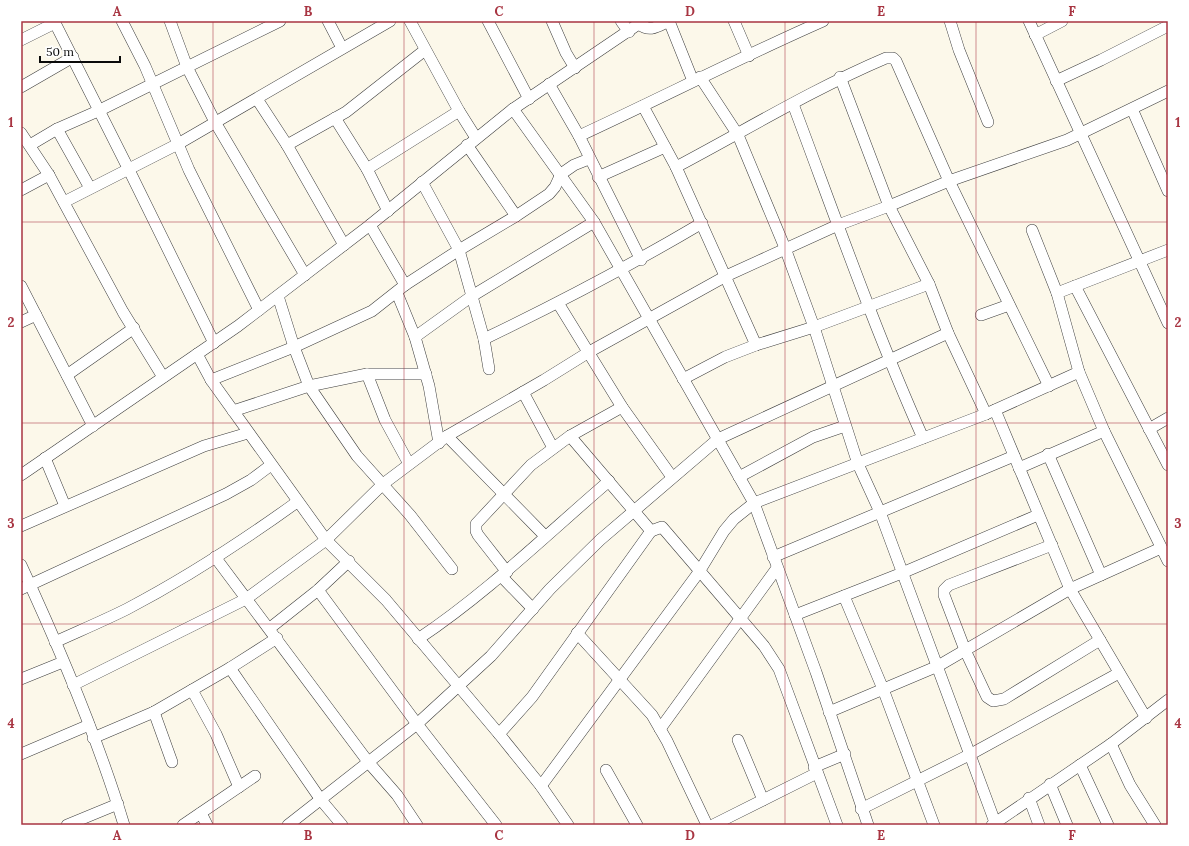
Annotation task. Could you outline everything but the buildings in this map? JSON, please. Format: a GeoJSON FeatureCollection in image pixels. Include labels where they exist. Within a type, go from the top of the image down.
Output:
{"type":"FeatureCollection","features":[{"type":"Feature","properties":{"kind":"street"},"geometry":{"type":"LineString","coordinates":[[122,21],[152,83],[189,170],[259,310]]}},
{"type":"Feature","properties":{"kind":"street"},"geometry":{"type":"LineString","coordinates":[[171,21],[187,67],[215,122],[305,275]]}},
{"type":"Feature","properties":{"kind":"street"},"geometry":{"type":"LineString","coordinates":[[30,145],[57,129],[98,111],[280,21]]}},
{"type":"Feature","properties":{"kind":"street"},"geometry":{"type":"LineString","coordinates":[[328,21],[342,48]]}},
{"type":"Feature","properties":{"kind":"street"},"geometry":{"type":"LineString","coordinates":[[64,202],[178,144],[390,21]]}},
{"type":"Feature","properties":{"kind":"street"},"geometry":{"type":"LineString","coordinates":[[410,21],[459,111],[476,138]]}},
{"type":"Feature","properties":{"kind":"street"},"geometry":{"type":"LineString","coordinates":[[488,21],[529,98]]}},
{"type":"Feature","properties":{"kind":"street"},"geometry":{"type":"LineString","coordinates":[[552,21],[564,49],[575,68]]}},
{"type":"Feature","properties":{"kind":"street"},"geometry":{"type":"LineString","coordinates":[[621,21],[628,32]]}},
{"type":"Feature","properties":{"kind":"street"},"geometry":{"type":"LineString","coordinates":[[21,475],[214,343],[278,296],[388,211],[513,109],[641,23],[645,29],[650,30],[669,21],[696,79],[738,135],[785,248],[814,327],[858,464],[880,512],[971,754],[994,824],[1029,798],[1111,744],[1166,705]]}},
{"type":"Feature","properties":{"kind":"street"},"geometry":{"type":"LineString","coordinates":[[734,21],[749,56]]}},
{"type":"Feature","properties":{"kind":"street"},"geometry":{"type":"LineString","coordinates":[[579,136],[696,79],[749,56],[811,24],[823,21]]}},
{"type":"Feature","properties":{"kind":"street"},"geometry":{"type":"LineString","coordinates":[[950,21],[959,50],[988,122]]}},
{"type":"Feature","properties":{"kind":"street"},"geometry":{"type":"LineString","coordinates":[[1030,21],[1056,81],[1168,321]]}},
{"type":"Feature","properties":{"kind":"street"},"geometry":{"type":"LineString","coordinates":[[1035,35],[1062,21]]}},
{"type":"Feature","properties":{"kind":"street"},"geometry":{"type":"LineString","coordinates":[[21,40],[54,22],[73,57],[98,111],[129,170],[214,343]]}},
{"type":"Feature","properties":{"kind":"street"},"geometry":{"type":"LineString","coordinates":[[1056,81],[1168,26]]}},
{"type":"Feature","properties":{"kind":"street"},"geometry":{"type":"LineString","coordinates":[[287,145],[335,118],[425,50]]}},
{"type":"Feature","properties":{"kind":"street"},"geometry":{"type":"LineString","coordinates":[[21,87],[73,57]]}},
{"type":"Feature","properties":{"kind":"street"},"geometry":{"type":"LineString","coordinates":[[676,167],[738,135],[840,77],[886,58],[893,58],[896,61],[949,181],[1049,386]]}},
{"type":"Feature","properties":{"kind":"street"},"geometry":{"type":"LineString","coordinates":[[840,77],[889,206],[929,284],[948,333],[1014,456],[1070,589],[1146,718]]}},
{"type":"Feature","properties":{"kind":"street"},"geometry":{"type":"LineString","coordinates":[[549,84],[579,136],[589,159],[641,260]]}},
{"type":"Feature","properties":{"kind":"street"},"geometry":{"type":"LineString","coordinates":[[73,685],[246,599],[326,540],[383,484],[443,440],[589,352],[726,276],[838,224],[889,206],[949,181],[1081,134],[1168,91]]}},
{"type":"Feature","properties":{"kind":"street"},"geometry":{"type":"LineString","coordinates":[[257,99],[287,145],[344,245]]}},
{"type":"Feature","properties":{"kind":"street"},"geometry":{"type":"LineString","coordinates":[[793,104],[867,307],[923,438]]}},
{"type":"Feature","properties":{"kind":"street"},"geometry":{"type":"LineString","coordinates":[[642,106],[676,167],[756,345]]}},
{"type":"Feature","properties":{"kind":"street"},"geometry":{"type":"LineString","coordinates":[[513,109],[594,222],[754,504],[845,754],[861,809],[868,825]]}},
{"type":"Feature","properties":{"kind":"street"},"geometry":{"type":"LineString","coordinates":[[1132,109],[1168,192]]}},
{"type":"Feature","properties":{"kind":"street"},"geometry":{"type":"LineString","coordinates":[[367,169],[459,111]]}},
{"type":"Feature","properties":{"kind":"street"},"geometry":{"type":"LineString","coordinates":[[335,118],[367,169],[388,211]]}},
{"type":"Feature","properties":{"kind":"street"},"geometry":{"type":"LineString","coordinates":[[57,129],[90,188]]}},
{"type":"Feature","properties":{"kind":"street"},"geometry":{"type":"LineString","coordinates":[[21,133],[49,174],[123,312],[163,378]]}},
{"type":"Feature","properties":{"kind":"street"},"geometry":{"type":"LineString","coordinates":[[467,145],[516,216]]}},
{"type":"Feature","properties":{"kind":"street"},"geometry":{"type":"LineString","coordinates":[[598,177],[665,147]]}},
{"type":"Feature","properties":{"kind":"street"},"geometry":{"type":"LineString","coordinates":[[211,380],[294,347],[372,311],[401,289],[459,250],[516,216],[549,194],[555,187],[561,174],[574,165],[589,159]]}},
{"type":"Feature","properties":{"kind":"street"},"geometry":{"type":"LineString","coordinates":[[21,190],[49,174]]}},
{"type":"Feature","properties":{"kind":"street"},"geometry":{"type":"LineString","coordinates":[[422,182],[459,250],[484,339],[489,370]]}},
{"type":"Feature","properties":{"kind":"street"},"geometry":{"type":"LineString","coordinates":[[415,337],[472,296],[594,222]]}},
{"type":"Feature","properties":{"kind":"street"},"geometry":{"type":"LineString","coordinates":[[484,339],[558,303],[620,269],[641,260],[702,223]]}},
{"type":"Feature","properties":{"kind":"street"},"geometry":{"type":"LineString","coordinates":[[370,225],[401,289],[426,374],[443,440],[505,495],[545,536]]}},
{"type":"Feature","properties":{"kind":"street"},"geometry":{"type":"LineString","coordinates":[[1032,230],[1057,293],[1080,372],[1104,431],[1168,561]]}},
{"type":"Feature","properties":{"kind":"street"},"geometry":{"type":"LineString","coordinates":[[1057,293],[1168,250]]}},
{"type":"Feature","properties":{"kind":"street"},"geometry":{"type":"LineString","coordinates":[[683,379],[725,357],[756,345],[814,327],[929,284]]}},
{"type":"Feature","properties":{"kind":"street"},"geometry":{"type":"LineString","coordinates":[[21,286],[93,426]]}},
{"type":"Feature","properties":{"kind":"street"},"geometry":{"type":"LineString","coordinates":[[1075,286],[1168,465]]}},
{"type":"Feature","properties":{"kind":"street"},"geometry":{"type":"LineString","coordinates":[[278,296],[294,347],[309,386],[343,438],[383,484],[452,569]]}},
{"type":"Feature","properties":{"kind":"street"},"geometry":{"type":"LineString","coordinates":[[558,303],[622,407],[672,477]]}},
{"type":"Feature","properties":{"kind":"street"},"geometry":{"type":"LineString","coordinates":[[982,315],[1009,305]]}},
{"type":"Feature","properties":{"kind":"street"},"geometry":{"type":"LineString","coordinates":[[21,322],[36,315]]}},
{"type":"Feature","properties":{"kind":"street"},"geometry":{"type":"LineString","coordinates":[[67,375],[134,328]]}},
{"type":"Feature","properties":{"kind":"street"},"geometry":{"type":"LineString","coordinates":[[288,825],[417,724],[491,656],[533,609],[600,540],[718,439],[778,410],[833,387],[948,333]]}},
{"type":"Feature","properties":{"kind":"street"},"geometry":{"type":"LineString","coordinates":[[197,354],[211,380],[297,502],[326,540],[349,561],[386,600],[499,734],[541,786],[568,825]]}},
{"type":"Feature","properties":{"kind":"street"},"geometry":{"type":"LineString","coordinates":[[541,786],[699,572],[724,531],[734,519],[754,504],[990,412],[1080,372]]}},
{"type":"Feature","properties":{"kind":"street"},"geometry":{"type":"LineString","coordinates":[[233,411],[309,386],[367,374],[426,374]]}},
{"type":"Feature","properties":{"kind":"street"},"geometry":{"type":"LineString","coordinates":[[367,374],[385,420],[409,464]]}},
{"type":"Feature","properties":{"kind":"street"},"geometry":{"type":"LineString","coordinates":[[523,392],[553,448]]}},
{"type":"Feature","properties":{"kind":"street"},"geometry":{"type":"LineString","coordinates":[[533,609],[505,574],[478,534],[475,527],[505,495],[518,478],[553,448],[570,436],[622,407]]}},
{"type":"Feature","properties":{"kind":"street"},"geometry":{"type":"LineString","coordinates":[[1149,429],[1168,418]]}},
{"type":"Feature","properties":{"kind":"street"},"geometry":{"type":"LineString","coordinates":[[739,477],[813,437],[845,426]]}},
{"type":"Feature","properties":{"kind":"street"},"geometry":{"type":"LineString","coordinates":[[1019,468],[1048,454],[1104,431]]}},
{"type":"Feature","properties":{"kind":"street"},"geometry":{"type":"LineString","coordinates":[[21,526],[204,446],[248,433]]}},
{"type":"Feature","properties":{"kind":"street"},"geometry":{"type":"LineString","coordinates":[[570,436],[609,481],[633,512],[651,531]]}},
{"type":"Feature","properties":{"kind":"street"},"geometry":{"type":"LineString","coordinates":[[1048,454],[1101,575]]}},
{"type":"Feature","properties":{"kind":"street"},"geometry":{"type":"LineString","coordinates":[[773,556],[1014,456]]}},
{"type":"Feature","properties":{"kind":"street"},"geometry":{"type":"LineString","coordinates":[[45,458],[65,506]]}},
{"type":"Feature","properties":{"kind":"street"},"geometry":{"type":"LineString","coordinates":[[26,587],[226,494],[252,480],[271,465]]}},
{"type":"Feature","properties":{"kind":"street"},"geometry":{"type":"LineString","coordinates":[[418,639],[505,574],[545,536],[609,481]]}},
{"type":"Feature","properties":{"kind":"street"},"geometry":{"type":"LineString","coordinates":[[55,642],[127,609],[250,536],[297,502]]}},
{"type":"Feature","properties":{"kind":"street"},"geometry":{"type":"LineString","coordinates":[[795,615],[902,573],[1038,515]]}},
{"type":"Feature","properties":{"kind":"street"},"geometry":{"type":"LineString","coordinates":[[499,734],[532,697],[651,531],[662,528],[764,646],[779,669],[815,770],[837,825]]}},
{"type":"Feature","properties":{"kind":"street"},"geometry":{"type":"LineString","coordinates":[[1052,545],[949,585],[944,590],[944,595],[965,650],[987,697],[993,701],[1004,699],[1100,640]]}},
{"type":"Feature","properties":{"kind":"street"},"geometry":{"type":"LineString","coordinates":[[829,712],[938,666],[1070,589],[1161,548]]}},
{"type":"Feature","properties":{"kind":"street"},"geometry":{"type":"LineString","coordinates":[[215,557],[246,599],[270,628],[369,763],[397,795],[417,825]]}},
{"type":"Feature","properties":{"kind":"street"},"geometry":{"type":"LineString","coordinates":[[270,628],[318,590],[349,561]]}},
{"type":"Feature","properties":{"kind":"street"},"geometry":{"type":"LineString","coordinates":[[21,565],[26,587],[64,662],[94,738],[124,825]]}},
{"type":"Feature","properties":{"kind":"street"},"geometry":{"type":"LineString","coordinates":[[660,729],[777,568]]}},
{"type":"Feature","properties":{"kind":"street"},"geometry":{"type":"LineString","coordinates":[[318,590],[417,724],[496,824]]}},
{"type":"Feature","properties":{"kind":"street"},"geometry":{"type":"LineString","coordinates":[[844,596],[883,689],[934,825]]}},
{"type":"Feature","properties":{"kind":"street"},"geometry":{"type":"LineString","coordinates":[[577,634],[652,715],[707,825]]}},
{"type":"Feature","properties":{"kind":"street"},"geometry":{"type":"LineString","coordinates":[[94,738],[154,712],[230,668],[277,638]]}},
{"type":"Feature","properties":{"kind":"street"},"geometry":{"type":"LineString","coordinates":[[21,680],[64,662]]}},
{"type":"Feature","properties":{"kind":"street"},"geometry":{"type":"LineString","coordinates":[[230,668],[321,800],[342,825]]}},
{"type":"Feature","properties":{"kind":"street"},"geometry":{"type":"LineString","coordinates":[[861,809],[971,754],[1119,672]]}},
{"type":"Feature","properties":{"kind":"street"},"geometry":{"type":"LineString","coordinates":[[192,690],[216,734],[239,787]]}},
{"type":"Feature","properties":{"kind":"street"},"geometry":{"type":"LineString","coordinates":[[154,712],[172,762]]}},
{"type":"Feature","properties":{"kind":"street"},"geometry":{"type":"LineString","coordinates":[[21,754],[89,726]]}},
{"type":"Feature","properties":{"kind":"street"},"geometry":{"type":"LineString","coordinates":[[738,740],[763,800]]}},
{"type":"Feature","properties":{"kind":"street"},"geometry":{"type":"LineString","coordinates":[[1111,744],[1130,785],[1155,825]]}},
{"type":"Feature","properties":{"kind":"street"},"geometry":{"type":"LineString","coordinates":[[713,825],[763,800],[845,754]]}},
{"type":"Feature","properties":{"kind":"street"},"geometry":{"type":"LineString","coordinates":[[1080,765],[1108,825]]}},
{"type":"Feature","properties":{"kind":"street"},"geometry":{"type":"LineString","coordinates":[[606,770],[637,825]]}},
{"type":"Feature","properties":{"kind":"street"},"geometry":{"type":"LineString","coordinates":[[183,825],[255,776]]}},
{"type":"Feature","properties":{"kind":"street"},"geometry":{"type":"LineString","coordinates":[[1050,784],[1067,825]]}},
{"type":"Feature","properties":{"kind":"street"},"geometry":{"type":"LineString","coordinates":[[1029,798],[1039,825]]}},
{"type":"Feature","properties":{"kind":"street"},"geometry":{"type":"LineString","coordinates":[[67,825],[118,804]]}},
{"type":"Feature","properties":{"kind":"street"},"geometry":{"type":"LineString","coordinates":[[201,813],[207,825]]}}]}
